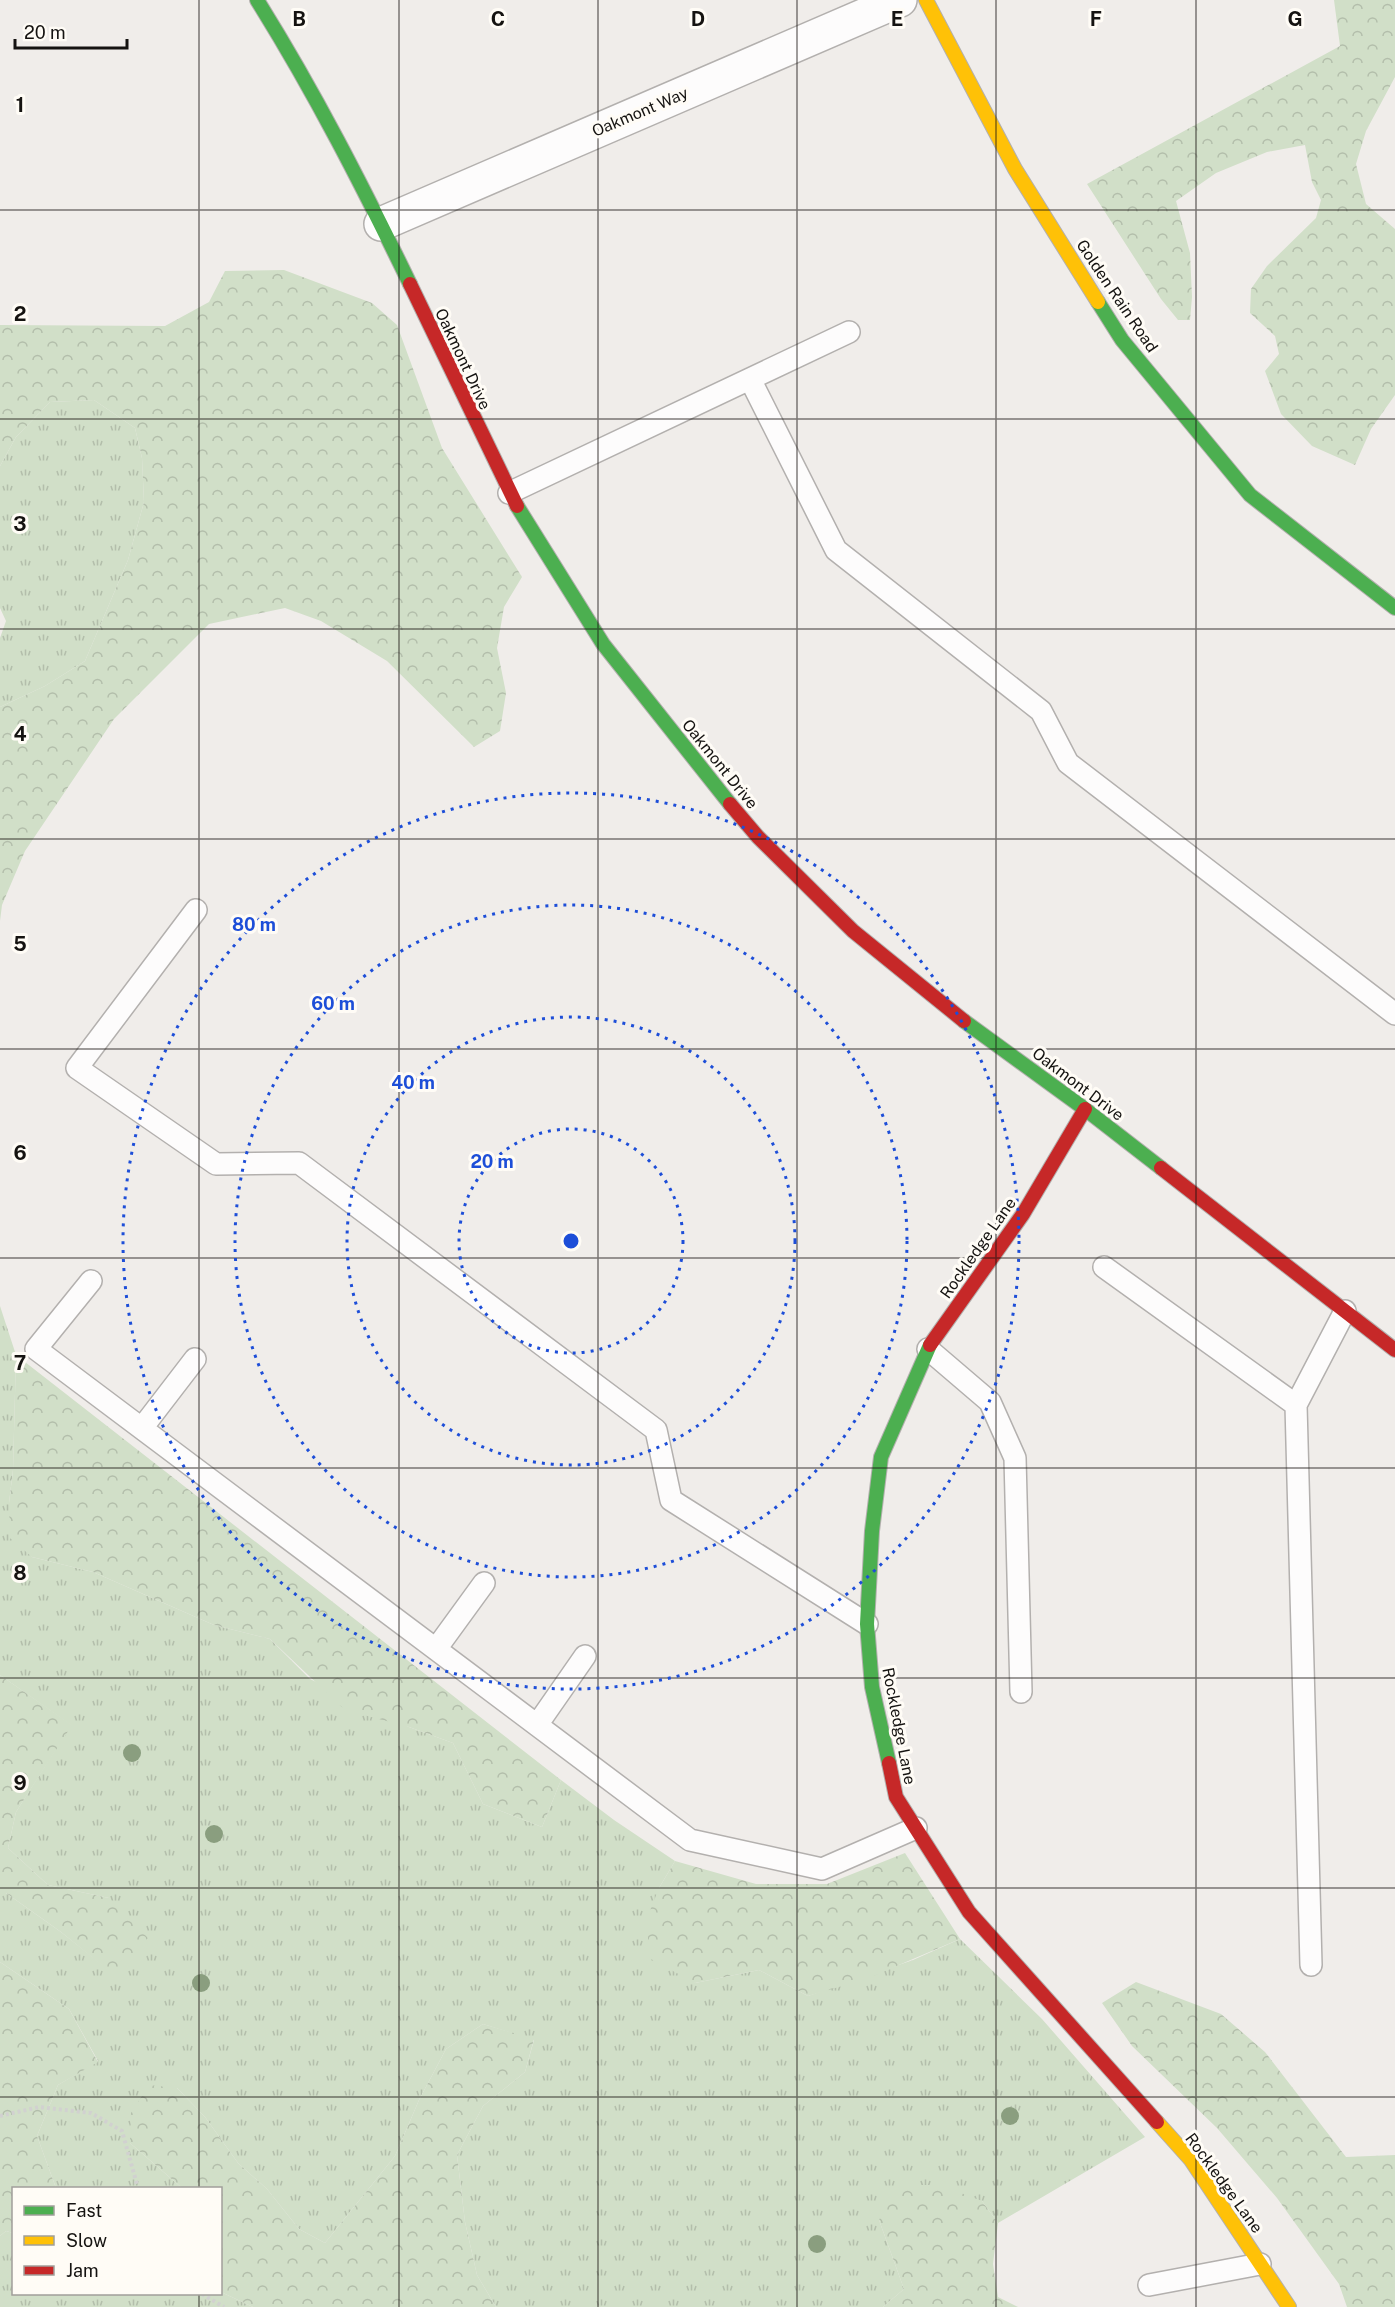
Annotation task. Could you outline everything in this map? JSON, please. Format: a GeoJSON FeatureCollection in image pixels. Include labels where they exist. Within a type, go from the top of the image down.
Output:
{"type":"FeatureCollection","features":[{"type":"Feature","properties":{"kind":"street","name":"Oakmont Drive"},"geometry":{"type":"LineString","coordinates":[[256,0],[290,52],[381,224],[509,493],[603,644],[758,837],[853,931],[972,1026],[1085,1109],[1395,1350]]}},
{"type":"Feature","properties":{"kind":"street","name":"Oakmont Way"},"geometry":{"type":"LineString","coordinates":[[381,224],[900,0]]}},
{"type":"Feature","properties":{"kind":"street","name":"Golden Rain Road"},"geometry":{"type":"LineString","coordinates":[[926,0],[1015,169],[1122,340],[1250,495],[1395,608]]}},
{"type":"Feature","properties":{"kind":"street","name":"Rockledge Lane"},"geometry":{"type":"LineString","coordinates":[[1085,1109],[1023,1214],[928,1349],[881,1457],[872,1531],[867,1624],[872,1687],[896,1797],[969,1912],[1191,2160],[1289,2307]]}},
{"type":"Feature","properties":{"kind":"lane"},"geometry":{"type":"LineString","coordinates":[[509,493],[849,332]]}},
{"type":"Feature","properties":{"kind":"lane"},"geometry":{"type":"LineString","coordinates":[[750,379],[836,550],[1041,711],[1068,763],[1395,1014]]}},
{"type":"Feature","properties":{"kind":"lane"},"geometry":{"type":"LineString","coordinates":[[196,910],[77,1068],[216,1164],[299,1163],[656,1430],[671,1500],[867,1624]]}},
{"type":"Feature","properties":{"kind":"lane"},"geometry":{"type":"LineString","coordinates":[[1104,1267],[1296,1405]]}},
{"type":"Feature","properties":{"kind":"lane"},"geometry":{"type":"LineString","coordinates":[[91,1281],[36,1348],[690,1840],[822,1869],[916,1828]]}},
{"type":"Feature","properties":{"kind":"lane"},"geometry":{"type":"LineString","coordinates":[[1311,1965],[1296,1405],[1344,1311]]}},
{"type":"Feature","properties":{"kind":"lane"},"geometry":{"type":"LineString","coordinates":[[928,1349],[990,1402],[1015,1458],[1021,1692]]}},
{"type":"Feature","properties":{"kind":"lane"},"geometry":{"type":"LineString","coordinates":[[142,1428],[195,1359]]}},
{"type":"Feature","properties":{"kind":"lane"},"geometry":{"type":"LineString","coordinates":[[436,1649],[484,1583]]}},
{"type":"Feature","properties":{"kind":"lane"},"geometry":{"type":"LineString","coordinates":[[537,1725],[585,1656]]}},
{"type":"Feature","properties":{"kind":"lane"},"geometry":{"type":"LineString","coordinates":[[1149,2285],[1260,2264]]}},
{"type":"Feature","properties":{"kind":"path"},"geometry":{"type":"LineString","coordinates":[[0,2116],[39,2107],[91,2113],[122,2131],[138,2187]]}},
{"type":"Feature","properties":{"kind":"path"},"geometry":{"type":"LineString","coordinates":[[204,2295],[224,2307]]}},
{"type":"Feature","properties":{"kind":"green space"},"geometry":{"type":"Polygon","coordinates":[[[1334,0],[1395,0],[1395,77],[1366,131],[1356,164],[1366,204],[1395,229],[1395,395],[1371,429],[1355,465],[1312,446],[1281,414],[1265,371],[1279,354],[1275,336],[1250,313],[1251,289],[1267,266],[1316,218],[1321,200],[1312,182],[1305,145],[1267,152],[1216,173],[1176,201],[1190,253],[1192,297],[1190,320],[1178,320],[1161,299],[1087,184],[1340,46],[1334,0]]]}},
{"type":"Feature","properties":{"kind":"green space"},"geometry":{"type":"Polygon","coordinates":[[[284,270],[372,303],[397,325],[442,448],[522,577],[504,607],[497,648],[506,693],[500,731],[474,747],[387,661],[321,621],[285,608],[209,624],[114,719],[25,851],[2,905],[0,921],[0,707],[45,686],[85,661],[128,560],[144,502],[142,458],[135,428],[94,400],[50,402],[16,437],[0,466],[0,325],[165,326],[209,302],[225,271],[284,270]]]}},
{"type":"Feature","properties":{"kind":"green space"},"geometry":{"type":"Polygon","coordinates":[[[94,400],[135,428],[142,458],[144,502],[128,560],[85,661],[45,686],[0,707],[0,638],[6,621],[0,608],[0,466],[16,437],[50,402],[94,400]]]}},
{"type":"Feature","properties":{"kind":"green space"},"geometry":{"type":"Polygon","coordinates":[[[0,1306],[16,1355],[13,1470],[9,1503],[32,1557],[93,1572],[214,1625],[270,1639],[310,1679],[409,1727],[453,1743],[483,1804],[542,1827],[561,1780],[614,1820],[675,1861],[659,1888],[695,1983],[759,1970],[808,1996],[913,1960],[960,1939],[1042,2019],[1145,2137],[998,2223],[982,2201],[879,2220],[904,2289],[883,2307],[496,2307],[477,2275],[465,2222],[457,2155],[483,2106],[525,2072],[534,2040],[483,2024],[446,2049],[419,2100],[395,2156],[325,2243],[299,2229],[267,2189],[238,2163],[205,2117],[177,2088],[130,2143],[181,2187],[56,2187],[37,2136],[58,2085],[98,2061],[69,2009],[0,1962],[0,1893],[6,1893],[61,1932],[114,1974],[109,1898],[48,1885],[8,1848],[16,1812],[71,1725],[0,1675],[0,1306]]]}},
{"type":"Feature","properties":{"kind":"green space"},"geometry":{"type":"Polygon","coordinates":[[[16,1355],[561,1780],[542,1827],[483,1804],[453,1743],[409,1727],[345,1710],[270,1639],[214,1625],[93,1572],[32,1557],[10,1538],[9,1503],[13,1470],[16,1355]]]}},
{"type":"Feature","properties":{"kind":"green space"},"geometry":{"type":"Polygon","coordinates":[[[0,1675],[72,1725],[16,1812],[8,1848],[48,1885],[109,1898],[148,1938],[114,1975],[61,1932],[6,1893],[0,1893],[0,1675]]]}},
{"type":"Feature","properties":{"kind":"green space"},"geometry":{"type":"Polygon","coordinates":[[[905,1853],[960,1939],[866,1979],[808,1996],[759,1970],[695,1983],[649,1958],[647,1918],[659,1888],[675,1861],[756,1884],[827,1884],[905,1853]]]}},
{"type":"Feature","properties":{"kind":"green space"},"geometry":{"type":"Polygon","coordinates":[[[0,1962],[69,2009],[98,2062],[58,2085],[37,2136],[56,2187],[12,2187],[12,2233],[6,2231],[0,2236],[0,1962]]]}},
{"type":"Feature","properties":{"kind":"green space"},"geometry":{"type":"Polygon","coordinates":[[[1136,1982],[1221,2014],[1265,2052],[1346,2157],[1395,2155],[1395,2307],[1347,2307],[1339,2284],[1277,2198],[1217,2128],[1132,2046],[1102,2003],[1136,1982]]]}},
{"type":"Feature","properties":{"kind":"green space"},"geometry":{"type":"Polygon","coordinates":[[[483,2024],[534,2039],[525,2072],[483,2106],[457,2155],[465,2222],[477,2275],[496,2307],[253,2307],[222,2292],[222,2187],[181,2187],[130,2143],[131,2113],[149,2085],[177,2088],[205,2117],[238,2163],[267,2189],[299,2229],[325,2243],[395,2156],[419,2100],[446,2049],[483,2024]]]}},
{"type":"Feature","properties":{"kind":"green space"},"geometry":{"type":"Polygon","coordinates":[[[897,2185],[940,2185],[982,2201],[998,2223],[993,2264],[998,2297],[1018,2307],[883,2307],[904,2289],[879,2220],[897,2185]]]}},
{"type":"Feature","properties":{"kind":"green space"},"geometry":{"type":"Polygon","coordinates":[[[6,2231],[12,2233],[12,2295],[222,2295],[222,2292],[253,2307],[0,2307],[0,2236],[6,2231]]]}},
{"type":"Feature","properties":{"kind":"traffic: fast"},"geometry":{"type":"LineString","coordinates":[[257,0],[337,140],[410,284]]}},
{"type":"Feature","properties":{"kind":"traffic: fast"},"geometry":{"type":"LineString","coordinates":[[1098,302],[1122,340],[1250,495],[1395,608]]}},
{"type":"Feature","properties":{"kind":"traffic: fast"},"geometry":{"type":"LineString","coordinates":[[517,506],[603,644],[730,804]]}},
{"type":"Feature","properties":{"kind":"traffic: fast"},"geometry":{"type":"LineString","coordinates":[[964,1021],[1085,1109],[1161,1168]]}},
{"type":"Feature","properties":{"kind":"traffic: fast"},"geometry":{"type":"LineString","coordinates":[[889,1763],[872,1687],[867,1624],[872,1531],[881,1457],[930,1345]]}},
{"type":"Feature","properties":{"kind":"traffic: slow"},"geometry":{"type":"LineString","coordinates":[[926,0],[1015,169],[1098,302]]}},
{"type":"Feature","properties":{"kind":"traffic: slow"},"geometry":{"type":"LineString","coordinates":[[1157,2122],[1191,2160],[1289,2307]]}},
{"type":"Feature","properties":{"kind":"traffic: jam"},"geometry":{"type":"LineString","coordinates":[[410,284],[517,506]]}},
{"type":"Feature","properties":{"kind":"traffic: jam"},"geometry":{"type":"LineString","coordinates":[[730,804],[758,837],[853,931],[964,1021]]}},
{"type":"Feature","properties":{"kind":"traffic: jam"},"geometry":{"type":"LineString","coordinates":[[930,1345],[1023,1214],[1085,1109]]}},
{"type":"Feature","properties":{"kind":"traffic: jam"},"geometry":{"type":"LineString","coordinates":[[1161,1168],[1395,1350]]}},
{"type":"Feature","properties":{"kind":"traffic: jam"},"geometry":{"type":"LineString","coordinates":[[889,1763],[896,1797],[969,1912],[1157,2122]]}}]}
